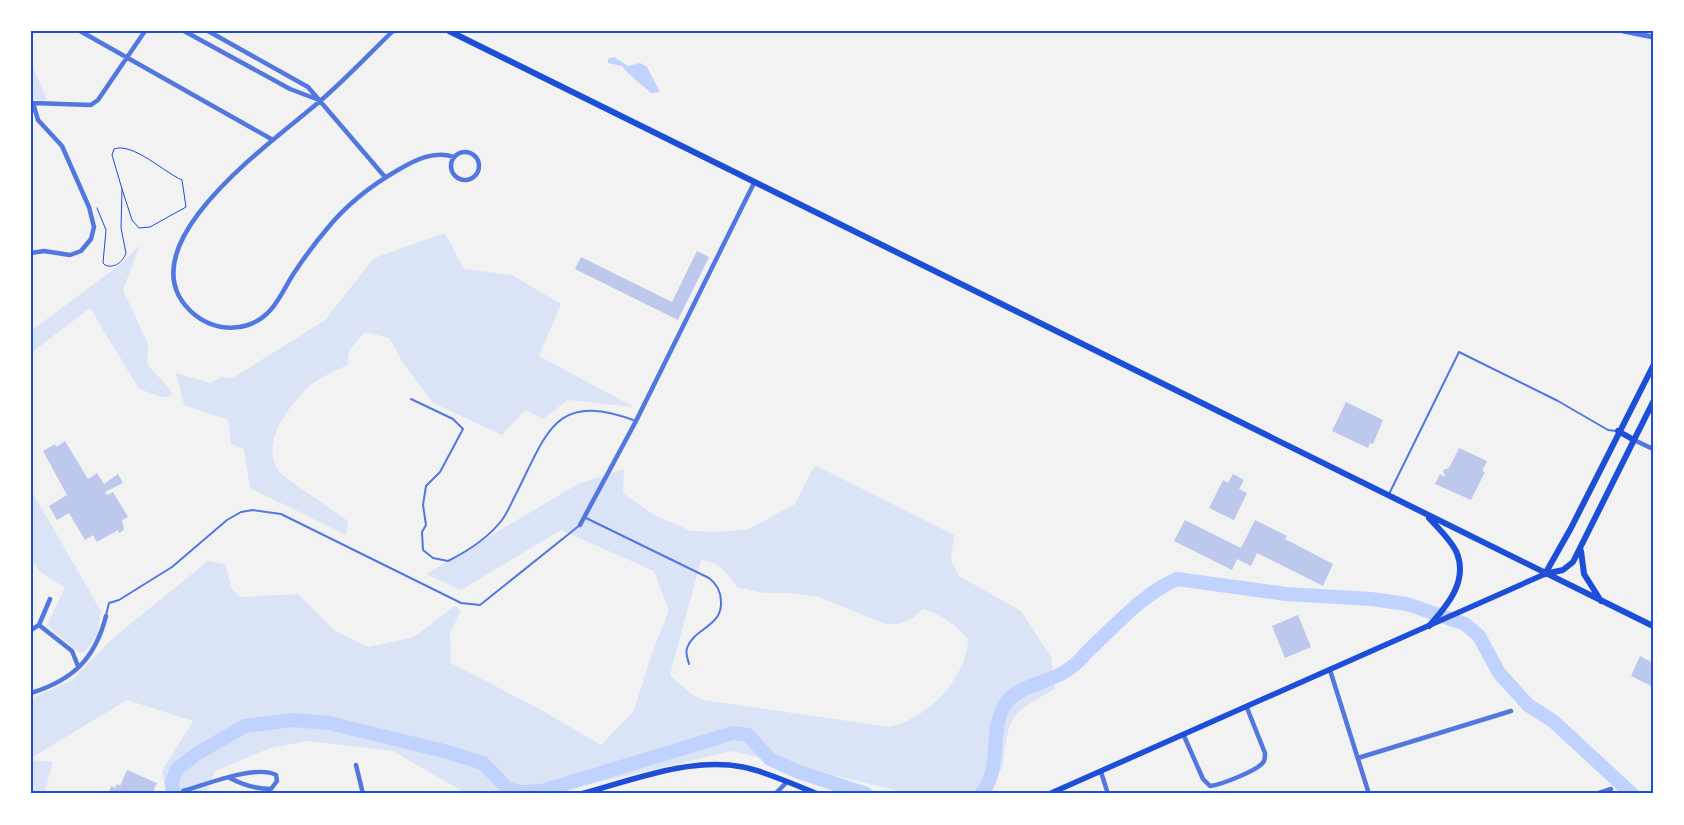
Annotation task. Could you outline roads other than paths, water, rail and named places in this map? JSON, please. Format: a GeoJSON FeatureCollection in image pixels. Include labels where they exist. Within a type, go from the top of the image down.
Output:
{"type":"FeatureCollection","features":[{"type":"Feature","properties":{"kind":"main road"},"geometry":{"type":"LineString","coordinates":[[449,31],[1653,626]]}},
{"type":"Feature","properties":{"kind":"main road"},"geometry":{"type":"LineString","coordinates":[[1545,574],[1572,528],[1618,432],[1653,366]]}},
{"type":"Feature","properties":{"kind":"main road"},"geometry":{"type":"LineString","coordinates":[[1049,794],[1184,736],[1545,574],[1568,567],[1581,550],[1653,402]]}},
{"type":"Feature","properties":{"kind":"main road"},"geometry":{"type":"LineString","coordinates":[[1618,432],[1634,440]]}},
{"type":"Feature","properties":{"kind":"main road"},"geometry":{"type":"LineString","coordinates":[[1426,515],[1449,541],[1458,559],[1460,568],[1456,590],[1433,623]]}},
{"type":"Feature","properties":{"kind":"main road"},"geometry":{"type":"LineString","coordinates":[[1581,550],[1584,574],[1602,602]]}},
{"type":"Feature","properties":{"kind":"main road"},"geometry":{"type":"LineString","coordinates":[[581,794],[700,764],[744,767],[787,782],[808,792],[818,794]]}},
{"type":"Feature","properties":{"kind":"street"},"geometry":{"type":"LineString","coordinates":[[80,31],[273,140]]}},
{"type":"Feature","properties":{"kind":"street"},"geometry":{"type":"LineString","coordinates":[[31,253],[44,251],[70,255],[81,251],[91,239],[94,227],[89,207],[62,146],[38,120],[32,104],[91,105],[98,100],[144,31]]}},
{"type":"Feature","properties":{"kind":"street"},"geometry":{"type":"LineString","coordinates":[[184,31],[290,89],[320,101]]}},
{"type":"Feature","properties":{"kind":"street"},"geometry":{"type":"LineString","coordinates":[[208,31],[308,87],[385,177]]}},
{"type":"Feature","properties":{"kind":"street"},"geometry":{"type":"LineString","coordinates":[[392,31],[320,101],[273,140],[208,200],[191,224],[175,258],[174,280],[182,300],[196,317],[216,326],[238,327],[249,325],[274,308],[295,272],[326,230],[351,202],[385,177],[424,157],[442,153],[454,157]]}},
{"type":"Feature","properties":{"kind":"street"},"geometry":{"type":"LineString","coordinates":[[1623,31],[1653,37]]}},
{"type":"Feature","properties":{"kind":"street"},"geometry":{"type":"LineString","coordinates":[[462,152],[472,154],[478,161],[475,175],[464,180],[456,176],[451,165],[454,157],[462,152]]}},
{"type":"Feature","properties":{"kind":"street"},"geometry":{"type":"LineString","coordinates":[[580,525],[586,518],[636,421],[754,183]]}},
{"type":"Feature","properties":{"kind":"street"},"geometry":{"type":"LineString","coordinates":[[1634,440],[1653,449]]}},
{"type":"Feature","properties":{"kind":"street"},"geometry":{"type":"LineString","coordinates":[[31,630],[39,625],[50,599]]}},
{"type":"Feature","properties":{"kind":"street"},"geometry":{"type":"LineString","coordinates":[[31,693],[61,682],[73,673],[96,646],[106,616]]}},
{"type":"Feature","properties":{"kind":"street"},"geometry":{"type":"LineString","coordinates":[[39,625],[72,651],[78,666]]}},
{"type":"Feature","properties":{"kind":"street"},"geometry":{"type":"LineString","coordinates":[[1330,670],[1369,794]]}},
{"type":"Feature","properties":{"kind":"street"},"geometry":{"type":"LineString","coordinates":[[1184,736],[1203,779],[1210,786],[1219,785],[1260,766],[1265,760],[1265,753],[1247,708]]}},
{"type":"Feature","properties":{"kind":"street"},"geometry":{"type":"LineString","coordinates":[[1358,758],[1511,711]]}},
{"type":"Feature","properties":{"kind":"street"},"geometry":{"type":"LineString","coordinates":[[356,765],[363,794]]}},
{"type":"Feature","properties":{"kind":"street"},"geometry":{"type":"LineString","coordinates":[[184,794],[183,792],[230,778],[261,772],[276,775],[277,780],[270,789],[262,789],[249,787],[230,778]]}},
{"type":"Feature","properties":{"kind":"street"},"geometry":{"type":"LineString","coordinates":[[1101,772],[1108,794]]}},
{"type":"Feature","properties":{"kind":"street"},"geometry":{"type":"LineString","coordinates":[[775,794],[787,782]]}},
{"type":"Feature","properties":{"kind":"street"},"geometry":{"type":"LineString","coordinates":[[1596,794],[1611,789]]}},
{"type":"Feature","properties":{"kind":"lane"},"geometry":{"type":"LineString","coordinates":[[1388,496],[1460,352],[1558,401],[1608,430],[1618,432]]}},
{"type":"Feature","properties":{"kind":"lane"},"geometry":{"type":"LineString","coordinates":[[412,399],[453,419],[463,429],[440,472],[426,486],[423,505],[426,525],[422,532],[423,550],[433,558],[448,561],[471,549],[503,520],[545,435],[560,418],[574,411],[585,410],[618,414],[636,421]]}},
{"type":"Feature","properties":{"kind":"lane"},"geometry":{"type":"LineString","coordinates":[[106,616],[109,603],[119,600],[160,575],[227,520],[247,511],[281,514],[455,600],[470,605],[480,605],[580,525]]}},
{"type":"Feature","properties":{"kind":"lane"},"geometry":{"type":"LineString","coordinates":[[586,518],[716,583],[721,598],[720,612],[712,625],[688,647],[686,654],[689,664]]}},
{"type":"Feature","properties":{"kind":"water"},"geometry":{"type":"Polygon","coordinates":[[[614,57],[628,66],[640,63],[647,67],[660,92],[651,93],[622,66],[608,63],[608,59],[614,57]]]}},
{"type":"Feature","properties":{"kind":"waterway"},"geometry":{"type":"LineString","coordinates":[[981,794],[988,784],[992,773],[998,725],[1006,703],[1019,692],[1054,678],[1072,667],[1142,601],[1177,579],[1286,594],[1371,599],[1407,604],[1465,624],[1479,636],[1499,673],[1528,705],[1553,721],[1632,794]]}},
{"type":"Feature","properties":{"kind":"waterway"},"geometry":{"type":"LineString","coordinates":[[173,794],[172,781],[178,768],[198,753],[245,726],[292,720],[329,723],[444,751],[483,763],[508,789],[521,792],[542,791],[733,733],[748,735],[770,759],[796,771],[866,794]]}}]}
